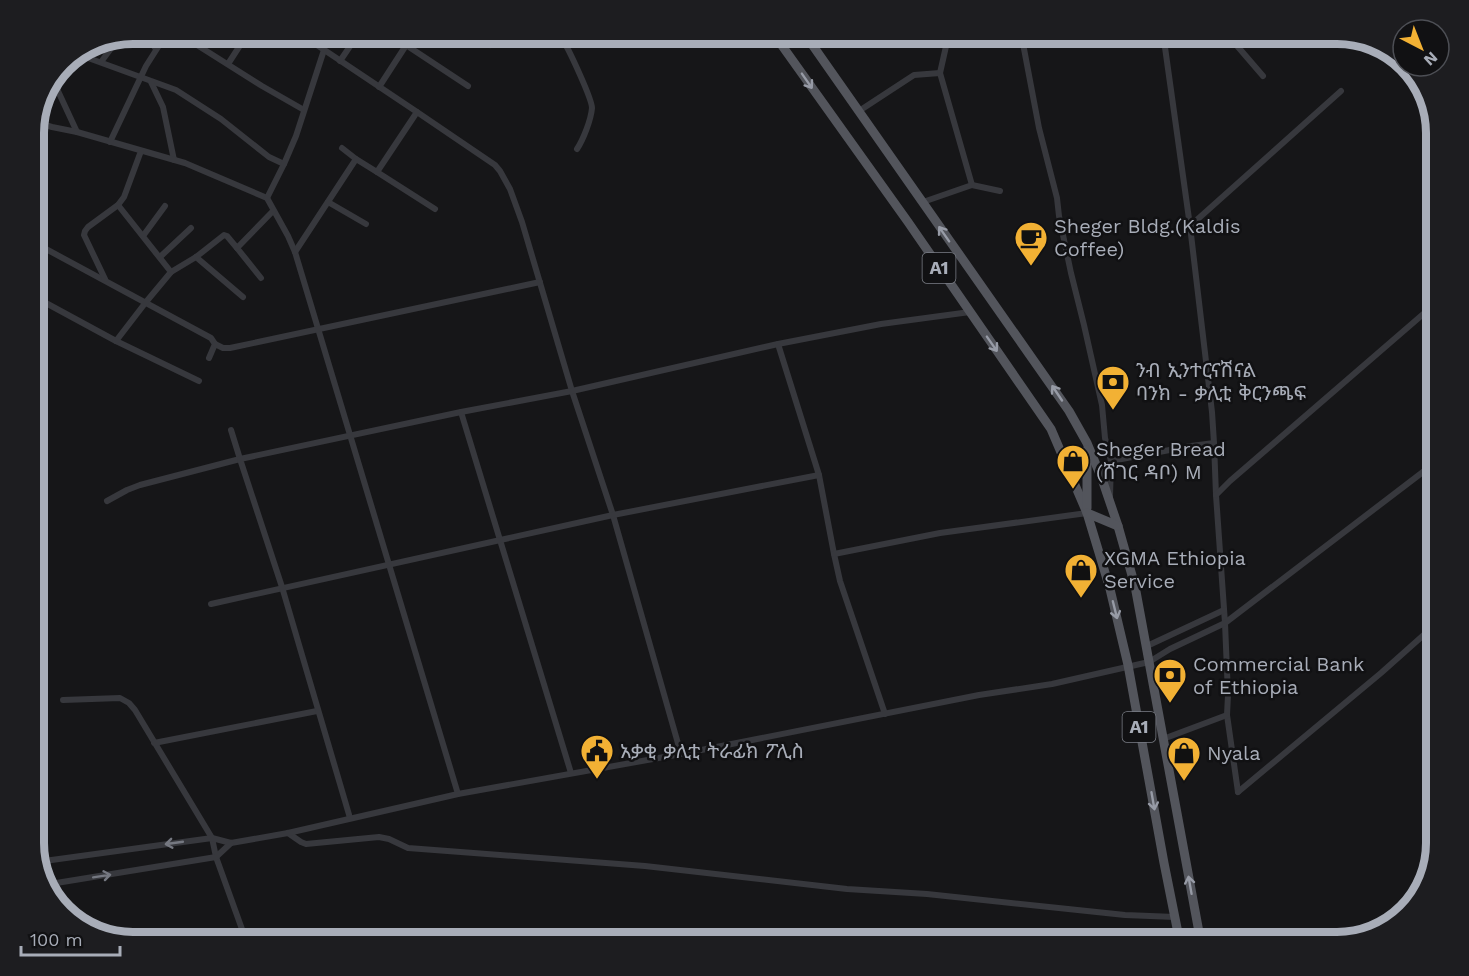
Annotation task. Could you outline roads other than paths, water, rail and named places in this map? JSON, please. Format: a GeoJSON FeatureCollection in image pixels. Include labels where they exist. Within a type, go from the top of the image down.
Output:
{"type":"FeatureCollection","features":[{"type":"Feature","properties":{"kind":"main road","name":"A1"},"geometry":{"type":"LineString","coordinates":[[781,44],[1051,429],[1087,513],[1110,588],[1128,665],[1178,932]]}},
{"type":"Feature","properties":{"kind":"main road","name":"A1"},"geometry":{"type":"LineString","coordinates":[[812,44],[1045,375],[1087,443],[1118,526],[1135,586],[1199,932]]}},
{"type":"Feature","properties":{"kind":"main road","name":"A1"},"geometry":{"type":"LineString","coordinates":[[1087,443],[1087,513]]}},
{"type":"Feature","properties":{"kind":"main road"},"geometry":{"type":"LineString","coordinates":[[1087,513],[1118,526]]}},
{"type":"Feature","properties":{"kind":"street"},"geometry":{"type":"LineString","coordinates":[[152,44],[156,49]]}},
{"type":"Feature","properties":{"kind":"street"},"geometry":{"type":"LineString","coordinates":[[110,142],[146,66],[159,44]]}},
{"type":"Feature","properties":{"kind":"street"},"geometry":{"type":"LineString","coordinates":[[196,44],[304,110]]}},
{"type":"Feature","properties":{"kind":"street"},"geometry":{"type":"LineString","coordinates":[[228,64],[241,44]]}},
{"type":"Feature","properties":{"kind":"street"},"geometry":{"type":"LineString","coordinates":[[315,44],[495,165],[510,189],[613,515],[681,754]]}},
{"type":"Feature","properties":{"kind":"street"},"geometry":{"type":"LineString","coordinates":[[340,61],[352,44]]}},
{"type":"Feature","properties":{"kind":"street"},"geometry":{"type":"LineString","coordinates":[[564,44],[589,96],[592,108],[577,149]]}},
{"type":"Feature","properties":{"kind":"street"},"geometry":{"type":"LineString","coordinates":[[947,44],[940,73],[972,185]]}},
{"type":"Feature","properties":{"kind":"street"},"geometry":{"type":"LineString","coordinates":[[1023,44],[1057,198],[1068,262],[1102,405],[1105,438],[1111,461],[1110,503]]}},
{"type":"Feature","properties":{"kind":"street"},"geometry":{"type":"LineString","coordinates":[[1165,44],[1190,226],[1214,443],[1225,623],[1227,715],[1238,792],[1426,633]]}},
{"type":"Feature","properties":{"kind":"street"},"geometry":{"type":"LineString","coordinates":[[1235,44],[1263,76]]}},
{"type":"Feature","properties":{"kind":"street"},"geometry":{"type":"LineString","coordinates":[[379,87],[406,45],[468,86]]}},
{"type":"Feature","properties":{"kind":"street"},"geometry":{"type":"LineString","coordinates":[[101,62],[113,46]]}},
{"type":"Feature","properties":{"kind":"street"},"geometry":{"type":"LineString","coordinates":[[267,198],[285,164],[324,50]]}},
{"type":"Feature","properties":{"kind":"street"},"geometry":{"type":"LineString","coordinates":[[86,57],[176,90],[221,119],[258,150],[285,164]]}},
{"type":"Feature","properties":{"kind":"street"},"geometry":{"type":"LineString","coordinates":[[859,111],[914,75],[940,73]]}},
{"type":"Feature","properties":{"kind":"street"},"geometry":{"type":"LineString","coordinates":[[151,82],[163,107],[174,160]]}},
{"type":"Feature","properties":{"kind":"street"},"geometry":{"type":"LineString","coordinates":[[58,85],[58,91],[77,132]]}},
{"type":"Feature","properties":{"kind":"street"},"geometry":{"type":"LineString","coordinates":[[1190,226],[1341,91]]}},
{"type":"Feature","properties":{"kind":"street"},"geometry":{"type":"LineString","coordinates":[[376,172],[417,112]]}},
{"type":"Feature","properties":{"kind":"street"},"geometry":{"type":"LineString","coordinates":[[44,126],[77,132],[185,163],[267,198],[295,252],[458,794]]}},
{"type":"Feature","properties":{"kind":"street"},"geometry":{"type":"LineString","coordinates":[[342,148],[435,209]]}},
{"type":"Feature","properties":{"kind":"street"},"geometry":{"type":"LineString","coordinates":[[106,280],[84,235],[85,231],[118,205],[128,190],[141,151]]}},
{"type":"Feature","properties":{"kind":"street"},"geometry":{"type":"LineString","coordinates":[[295,252],[356,159]]}},
{"type":"Feature","properties":{"kind":"street"},"geometry":{"type":"LineString","coordinates":[[923,202],[972,185],[1000,191]]}},
{"type":"Feature","properties":{"kind":"street"},"geometry":{"type":"LineString","coordinates":[[328,202],[366,224]]}},
{"type":"Feature","properties":{"kind":"street"},"geometry":{"type":"LineString","coordinates":[[118,205],[171,272]]}},
{"type":"Feature","properties":{"kind":"street"},"geometry":{"type":"LineString","coordinates":[[143,236],[165,206]]}},
{"type":"Feature","properties":{"kind":"street"},"geometry":{"type":"LineString","coordinates":[[237,248],[273,211]]}},
{"type":"Feature","properties":{"kind":"street"},"geometry":{"type":"LineString","coordinates":[[160,257],[191,228]]}},
{"type":"Feature","properties":{"kind":"street"},"geometry":{"type":"LineString","coordinates":[[116,341],[171,272],[196,257],[224,235],[261,278]]}},
{"type":"Feature","properties":{"kind":"street"},"geometry":{"type":"LineString","coordinates":[[44,248],[211,338],[215,344],[223,348],[540,282]]}},
{"type":"Feature","properties":{"kind":"street"},"geometry":{"type":"LineString","coordinates":[[196,257],[243,297]]}},
{"type":"Feature","properties":{"kind":"street"},"geometry":{"type":"LineString","coordinates":[[45,302],[116,341],[199,381]]}},
{"type":"Feature","properties":{"kind":"street"},"geometry":{"type":"LineString","coordinates":[[107,501],[141,485],[240,459],[572,390],[778,344],[881,324],[970,312]]}},
{"type":"Feature","properties":{"kind":"street"},"geometry":{"type":"LineString","coordinates":[[1216,495],[1426,312]]}},
{"type":"Feature","properties":{"kind":"street"},"geometry":{"type":"LineString","coordinates":[[209,358],[215,344]]}},
{"type":"Feature","properties":{"kind":"street"},"geometry":{"type":"LineString","coordinates":[[778,344],[819,475],[843,591],[885,714]]}},
{"type":"Feature","properties":{"kind":"street"},"geometry":{"type":"LineString","coordinates":[[461,412],[571,773]]}},
{"type":"Feature","properties":{"kind":"street"},"geometry":{"type":"LineString","coordinates":[[231,430],[282,587],[350,818]]}},
{"type":"Feature","properties":{"kind":"street"},"geometry":{"type":"LineString","coordinates":[[1111,461],[1214,443]]}},
{"type":"Feature","properties":{"kind":"street"},"geometry":{"type":"LineString","coordinates":[[45,861],[212,838],[231,843],[288,833],[458,794],[681,754],[979,695],[1052,684],[1149,662],[1170,649],[1225,623],[1426,470]]}},
{"type":"Feature","properties":{"kind":"street"},"geometry":{"type":"LineString","coordinates":[[211,603],[613,515],[819,475]]}},
{"type":"Feature","properties":{"kind":"street"},"geometry":{"type":"LineString","coordinates":[[834,554],[940,533],[1087,513]]}},
{"type":"Feature","properties":{"kind":"street"},"geometry":{"type":"LineString","coordinates":[[1147,646],[1224,610]]}},
{"type":"Feature","properties":{"kind":"street"},"geometry":{"type":"LineString","coordinates":[[63,700],[120,698],[135,710],[212,838],[216,857],[243,932]]}},
{"type":"Feature","properties":{"kind":"street"},"geometry":{"type":"LineString","coordinates":[[154,743],[317,711]]}},
{"type":"Feature","properties":{"kind":"street"},"geometry":{"type":"LineString","coordinates":[[1163,740],[1227,715]]}},
{"type":"Feature","properties":{"kind":"street"},"geometry":{"type":"LineString","coordinates":[[288,833],[306,844],[379,837],[408,848],[645,866],[847,889],[927,894],[1125,915],[1175,917]]}},
{"type":"Feature","properties":{"kind":"street"},"geometry":{"type":"LineString","coordinates":[[53,884],[216,857],[231,843]]}},
{"type":"Feature","properties":{"kind":"place","name":"Sheger Bldg.(Kaldis Coffee)"},"geometry":{"type":"Point","coordinates":[1031,267]}},
{"type":"Feature","properties":{"kind":"place","name":"ንብ ኢንተርናሽናል ባንክ - ቃሊቲ ቅርንጫፍ"},"geometry":{"type":"Point","coordinates":[1113,411]}},
{"type":"Feature","properties":{"kind":"place","name":"Sheger Bread (ሸገር ዳቦ) M"},"geometry":{"type":"Point","coordinates":[1073,490]}},
{"type":"Feature","properties":{"kind":"place","name":"XGMA Ethiopia Service"},"geometry":{"type":"Point","coordinates":[1081,599]}},
{"type":"Feature","properties":{"kind":"place","name":"Commercial Bank of Ethiopia"},"geometry":{"type":"Point","coordinates":[1170,704]}},
{"type":"Feature","properties":{"kind":"place","name":"አቃቂ ቃሊቲ ትራፊክ ፖሊስ"},"geometry":{"type":"Point","coordinates":[597,780]}},
{"type":"Feature","properties":{"kind":"place","name":"Nyala"},"geometry":{"type":"Point","coordinates":[1184,782]}}]}
